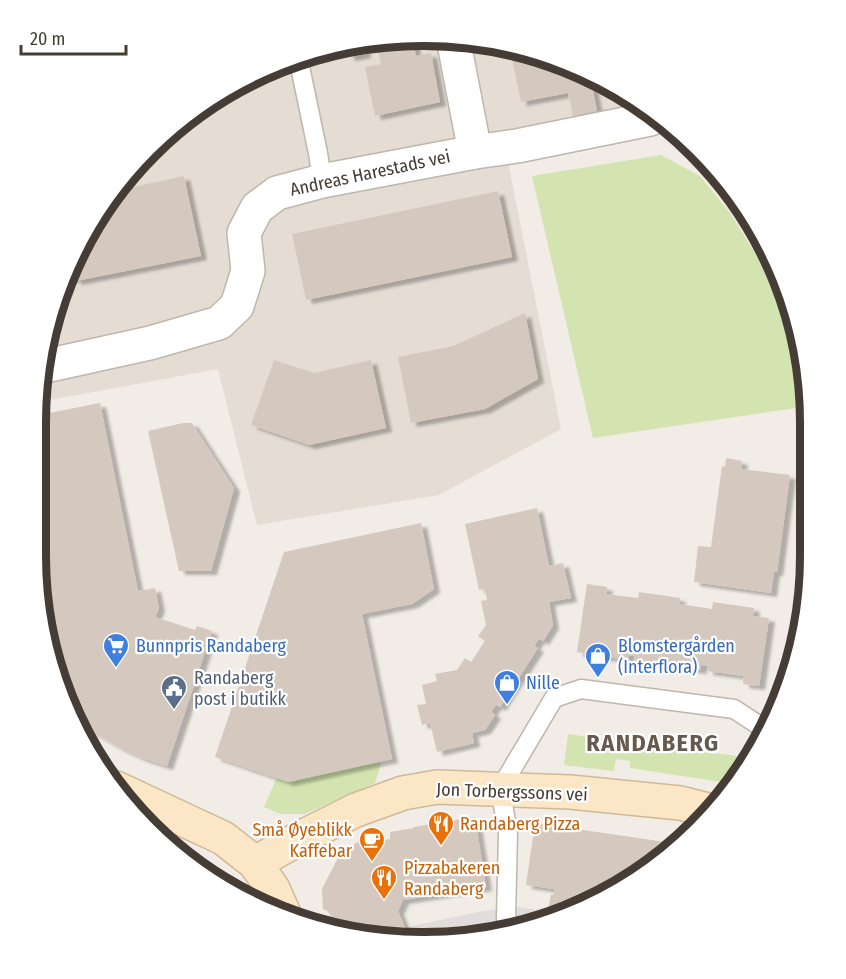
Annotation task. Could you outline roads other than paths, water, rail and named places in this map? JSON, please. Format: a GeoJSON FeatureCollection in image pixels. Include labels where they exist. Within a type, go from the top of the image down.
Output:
{"type":"FeatureCollection","features":[{"type":"Feature","properties":{"kind":"street","name":"Andreas Harestads vei"},"geometry":{"type":"LineString","coordinates":[[455,48],[476,152]]}},
{"type":"Feature","properties":{"kind":"street","name":"Andreas Harestads vei"},"geometry":{"type":"LineString","coordinates":[[52,365],[150,343],[219,323],[237,306],[248,271],[244,233],[257,208],[277,193],[322,181],[517,146],[645,119]]}},
{"type":"Feature","properties":{"kind":"street","name":"Jon Torbergssons vei"},"geometry":{"type":"LineString","coordinates":[[255,863],[356,810],[403,793],[437,788],[570,792],[680,803],[702,808]]}},
{"type":"Feature","properties":{"kind":"street"},"geometry":{"type":"LineString","coordinates":[[133,796],[223,838],[255,863],[273,889],[280,904]]}},
{"type":"Feature","properties":{"kind":"lane"},"geometry":{"type":"LineString","coordinates":[[300,67],[322,181]]}},
{"type":"Feature","properties":{"kind":"lane"},"geometry":{"type":"LineString","coordinates":[[509,922],[506,918],[508,832],[500,789],[554,698],[581,688],[735,709],[760,726]]}},
{"type":"Feature","properties":{"kind":"place","name":"Bunnpris Randaberg"},"geometry":{"type":"Point","coordinates":[116,669]}},
{"type":"Feature","properties":{"kind":"place","name":"Blomstergården (Interflora)"},"geometry":{"type":"Point","coordinates":[598,679]}},
{"type":"Feature","properties":{"kind":"place","name":"Nille"},"geometry":{"type":"Point","coordinates":[507,706]}},
{"type":"Feature","properties":{"kind":"place","name":"Randaberg post i butikk"},"geometry":{"type":"Point","coordinates":[174,711]}},
{"type":"Feature","properties":{"kind":"place","name":"Randaberg Pizza"},"geometry":{"type":"Point","coordinates":[441,847]}},
{"type":"Feature","properties":{"kind":"place","name":"Små Øyeblikk Kaffebar"},"geometry":{"type":"Point","coordinates":[372,863]}},
{"type":"Feature","properties":{"kind":"place","name":"Pizzabakeren Randaberg"},"geometry":{"type":"Point","coordinates":[384,901]}},
{"type":"Feature","properties":{"kind":"district","name":"RANDABERG"},"geometry":{"type":"Point","coordinates":[653,743]}}]}
